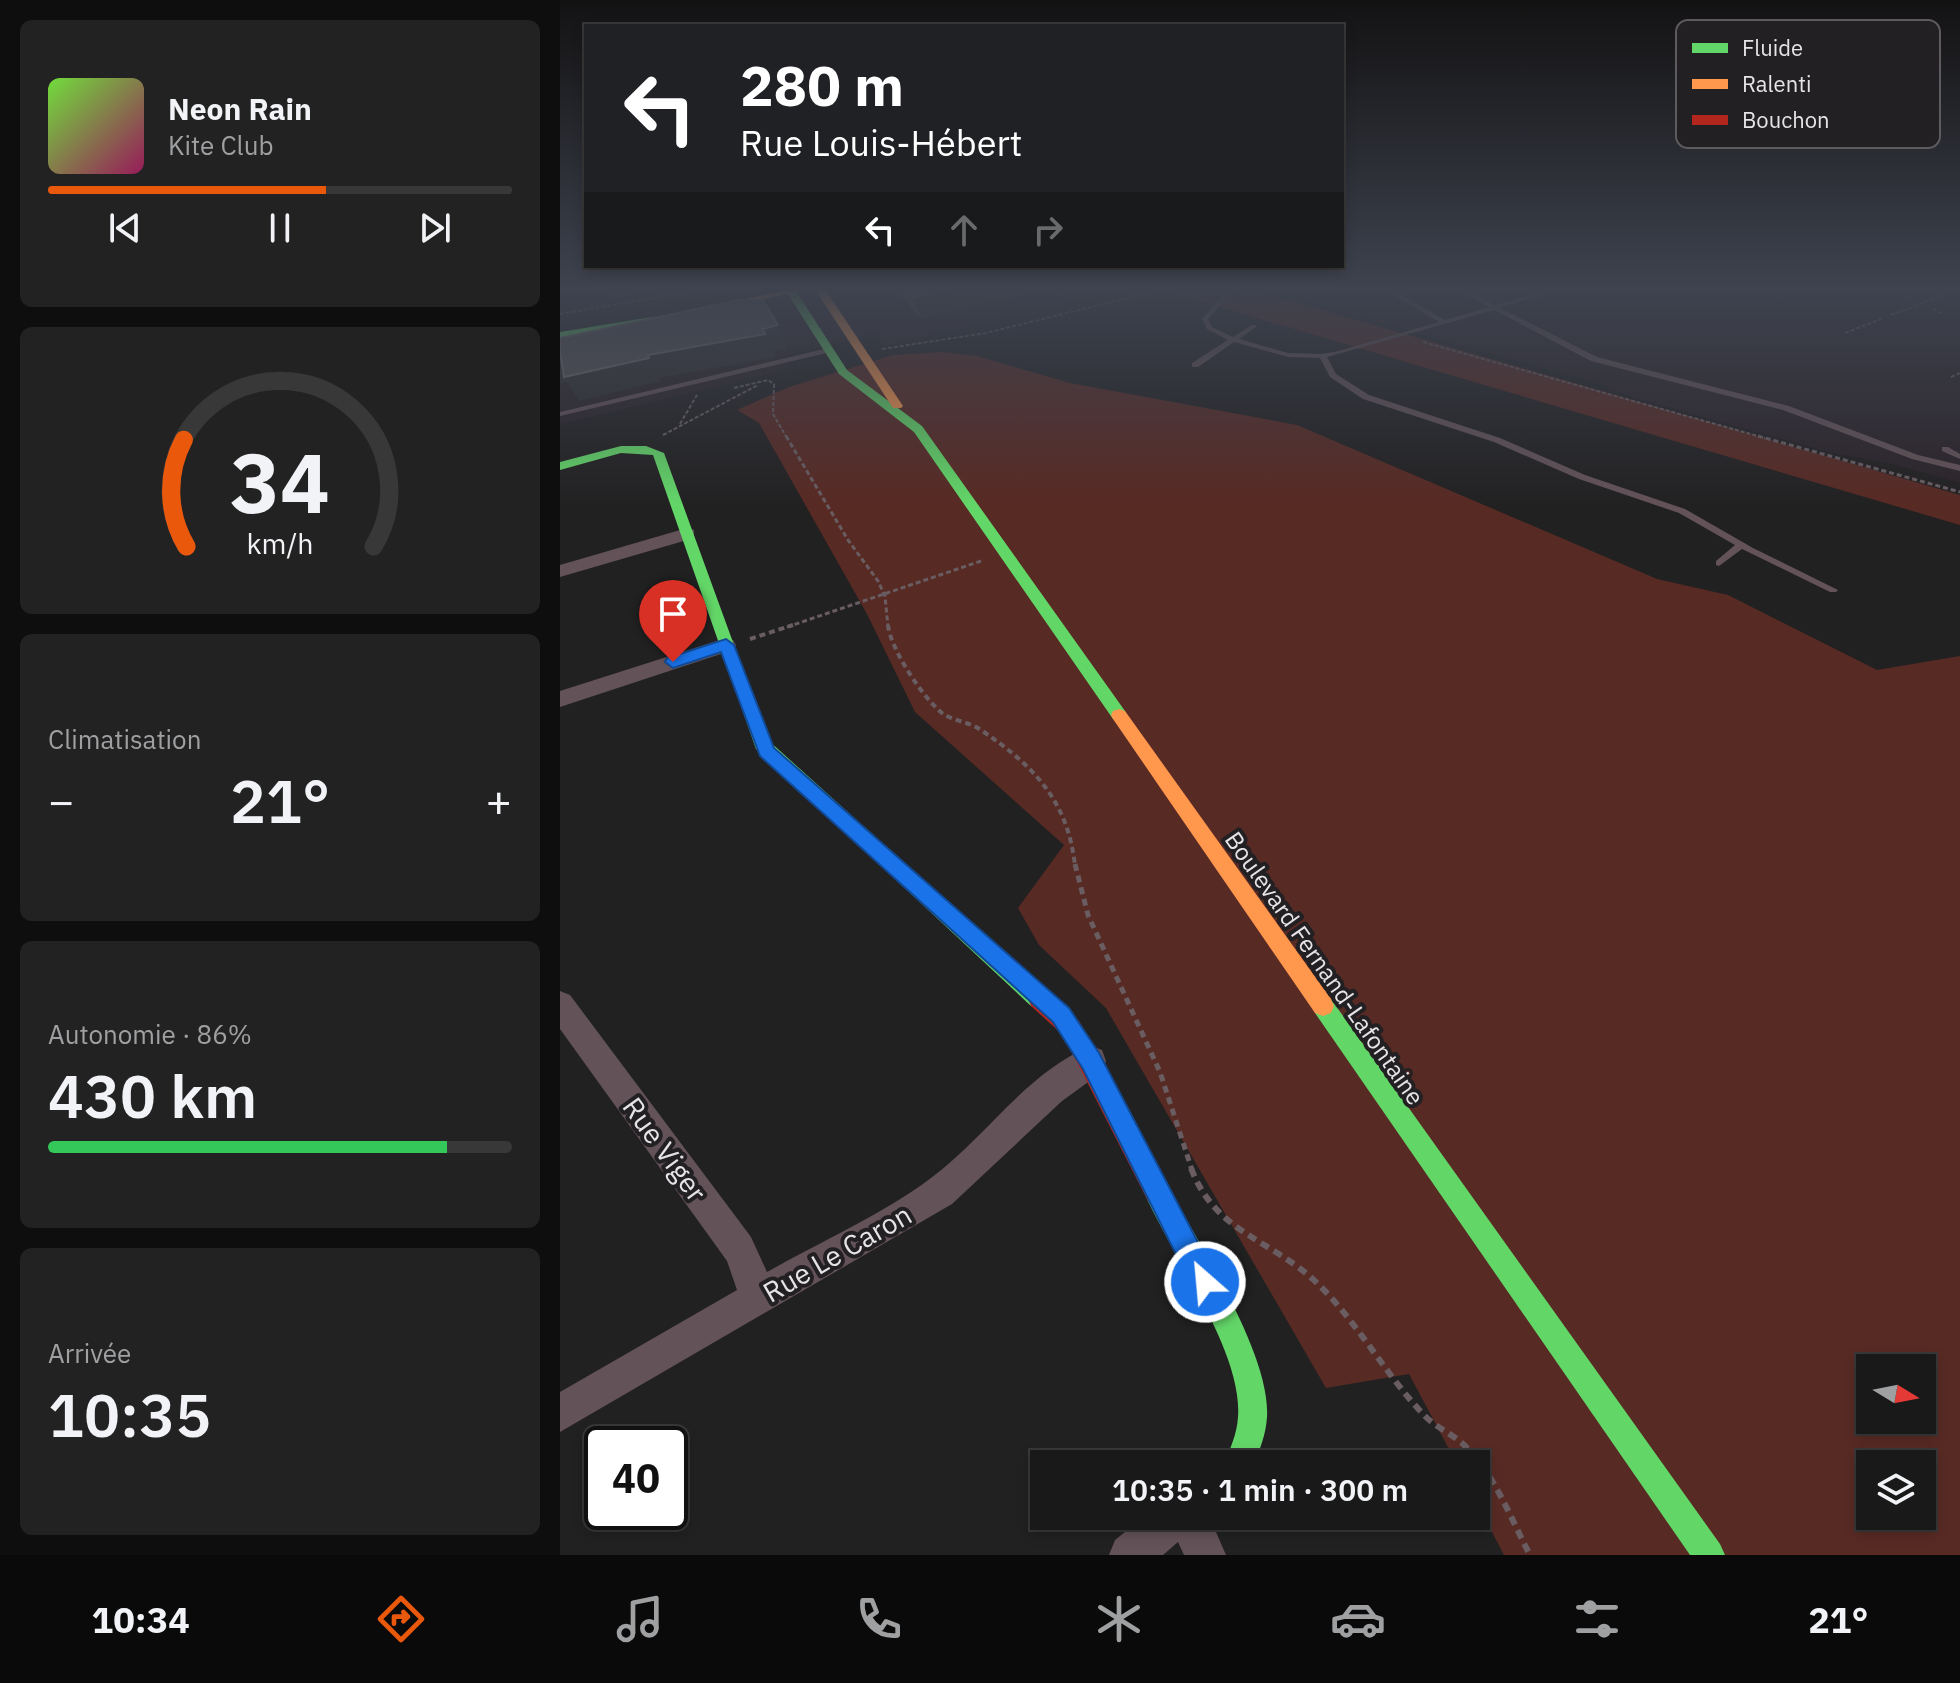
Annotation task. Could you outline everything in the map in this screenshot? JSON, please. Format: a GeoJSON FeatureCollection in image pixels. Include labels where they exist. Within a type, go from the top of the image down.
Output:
{"type":"FeatureCollection","features":[{"type":"Feature","properties":{"kind":"street","name":"Boulevard Fernand-Lafontaine"},"geometry":{"type":"LineString","coordinates":[[836,361],[855,384],[899,410]]}},
{"type":"Feature","properties":{"kind":"street","name":"Boulevard Fernand-Lafontaine"},"geometry":{"type":"LineString","coordinates":[[867,361],[899,410],[918,429],[1709,1555]]}},
{"type":"Feature","properties":{"kind":"street"},"geometry":{"type":"LineString","coordinates":[[560,466],[631,449],[656,451],[733,644],[767,751],[1061,1015],[1091,1061],[1247,1363],[1254,1386],[1255,1420],[1247,1450]]}},
{"type":"Feature","properties":{"kind":"street"},"geometry":{"type":"LineString","coordinates":[[560,571],[687,534]]}},
{"type":"Feature","properties":{"kind":"street"},"geometry":{"type":"LineString","coordinates":[[560,699],[733,644]]}},
{"type":"Feature","properties":{"kind":"street","name":"Rue Viger"},"geometry":{"type":"LineString","coordinates":[[560,1005],[739,1249],[757,1298]]}},
{"type":"Feature","properties":{"kind":"street","name":"Rue Le Caron"},"geometry":{"type":"LineString","coordinates":[[560,1413],[940,1192],[964,1174],[1049,1092],[1091,1061]]}},
{"type":"Feature","properties":{"kind":"street"},"geometry":{"type":"LineString","coordinates":[[1130,1555],[1161,1530]]}},
{"type":"Feature","properties":{"kind":"street"},"geometry":{"type":"LineString","coordinates":[[1194,1530],[1205,1555]]}},
{"type":"Feature","properties":{"kind":"lane"},"geometry":{"type":"LineString","coordinates":[[560,414],[784,361]]}},
{"type":"Feature","properties":{"kind":"lane"},"geometry":{"type":"LineString","coordinates":[[1195,365],[1202,361]]}},
{"type":"Feature","properties":{"kind":"lane"},"geometry":{"type":"LineString","coordinates":[[1325,361],[1333,375],[1366,397],[1485,436],[1582,477],[1682,511],[1741,545],[1833,590]]}},
{"type":"Feature","properties":{"kind":"lane"},"geometry":{"type":"LineString","coordinates":[[1600,361],[1801,412],[1900,454],[1960,468]]}},
{"type":"Feature","properties":{"kind":"lane"},"geometry":{"type":"LineString","coordinates":[[1945,449],[1960,457]]}},
{"type":"Feature","properties":{"kind":"lane"},"geometry":{"type":"LineString","coordinates":[[1719,563],[1741,545]]}},
{"type":"Feature","properties":{"kind":"path"},"geometry":{"type":"LineString","coordinates":[[1490,361],[1960,492]]}},
{"type":"Feature","properties":{"kind":"path"},"geometry":{"type":"LineString","coordinates":[[1951,377],[1960,373]]}},
{"type":"Feature","properties":{"kind":"path"},"geometry":{"type":"LineString","coordinates":[[661,436],[781,374]]}},
{"type":"Feature","properties":{"kind":"path"},"geometry":{"type":"LineString","coordinates":[[768,380],[774,384],[773,414],[884,594],[889,638],[934,706],[954,721],[991,736],[1043,779],[1072,839],[1076,876],[1088,915],[1160,1072],[1178,1134],[1201,1194],[1223,1219],[1304,1272],[1343,1309],[1426,1417],[1469,1449],[1491,1481],[1530,1555]]}},
{"type":"Feature","properties":{"kind":"path"},"geometry":{"type":"LineString","coordinates":[[678,426],[697,395]]}},
{"type":"Feature","properties":{"kind":"path"},"geometry":{"type":"LineString","coordinates":[[733,644],[988,558]]}},
{"type":"Feature","properties":{"kind":"shaded area"},"geometry":{"type":"Polygon","coordinates":[[[560,361],[788,361],[791,369],[560,424],[560,361]]]}},
{"type":"Feature","properties":{"kind":"shaded area"},"geometry":{"type":"Polygon","coordinates":[[[875,361],[992,361],[1070,383],[1297,425],[1657,579],[1728,595],[1877,670],[1960,656],[1960,1555],[1504,1555],[1490,1528],[1490,1450],[1450,1450],[1409,1374],[1326,1388],[1106,1008],[1039,945],[1018,908],[1064,845],[915,712],[867,614],[759,423],[737,410],[789,387],[875,361]]]}},
{"type":"Feature","properties":{"kind":"shaded area"},"geometry":{"type":"Polygon","coordinates":[[[1401,361],[1496,361],[1960,495],[1960,525],[1401,361]]]}},
{"type":"Feature","properties":{"kind":"shaded area"},"geometry":{"type":"Polygon","coordinates":[[[1517,361],[1960,361],[1960,483],[1892,464],[1832,453],[1607,390],[1609,386],[1517,361]]]}},
{"type":"Feature","properties":{"kind":"building"},"geometry":{"type":"Polygon","coordinates":[[[562,361],[638,361],[564,377],[562,361]]]}},
{"type":"Feature","properties":{"kind":"traffic: fast"},"geometry":{"type":"LineString","coordinates":[[836,361],[843,372],[918,429],[1119,715]]}},
{"type":"Feature","properties":{"kind":"traffic: fast"},"geometry":{"type":"LineString","coordinates":[[560,466],[621,449],[646,449],[658,453],[762,744],[1039,999]]}},
{"type":"Feature","properties":{"kind":"traffic: fast"},"geometry":{"type":"LineString","coordinates":[[1323,1006],[1709,1555]]}},
{"type":"Feature","properties":{"kind":"traffic: fast"},"geometry":{"type":"LineString","coordinates":[[1157,1192],[1241,1354],[1252,1396],[1253,1418],[1245,1450]]}},
{"type":"Feature","properties":{"kind":"traffic: slow"},"geometry":{"type":"LineString","coordinates":[[867,361],[897,406]]}},
{"type":"Feature","properties":{"kind":"traffic: slow"},"geometry":{"type":"LineString","coordinates":[[1119,715],[1323,1006]]}},
{"type":"Feature","properties":{"kind":"traffic: jam"},"geometry":{"type":"LineString","coordinates":[[1039,999],[1071,1028],[1157,1192]]}},
{"type":"Feature","properties":{"kind":"route"},"geometry":{"type":"LineString","coordinates":[[673,662],[726,645],[758,735],[767,751],[1061,1015],[1091,1061],[1205,1282]]}}]}
